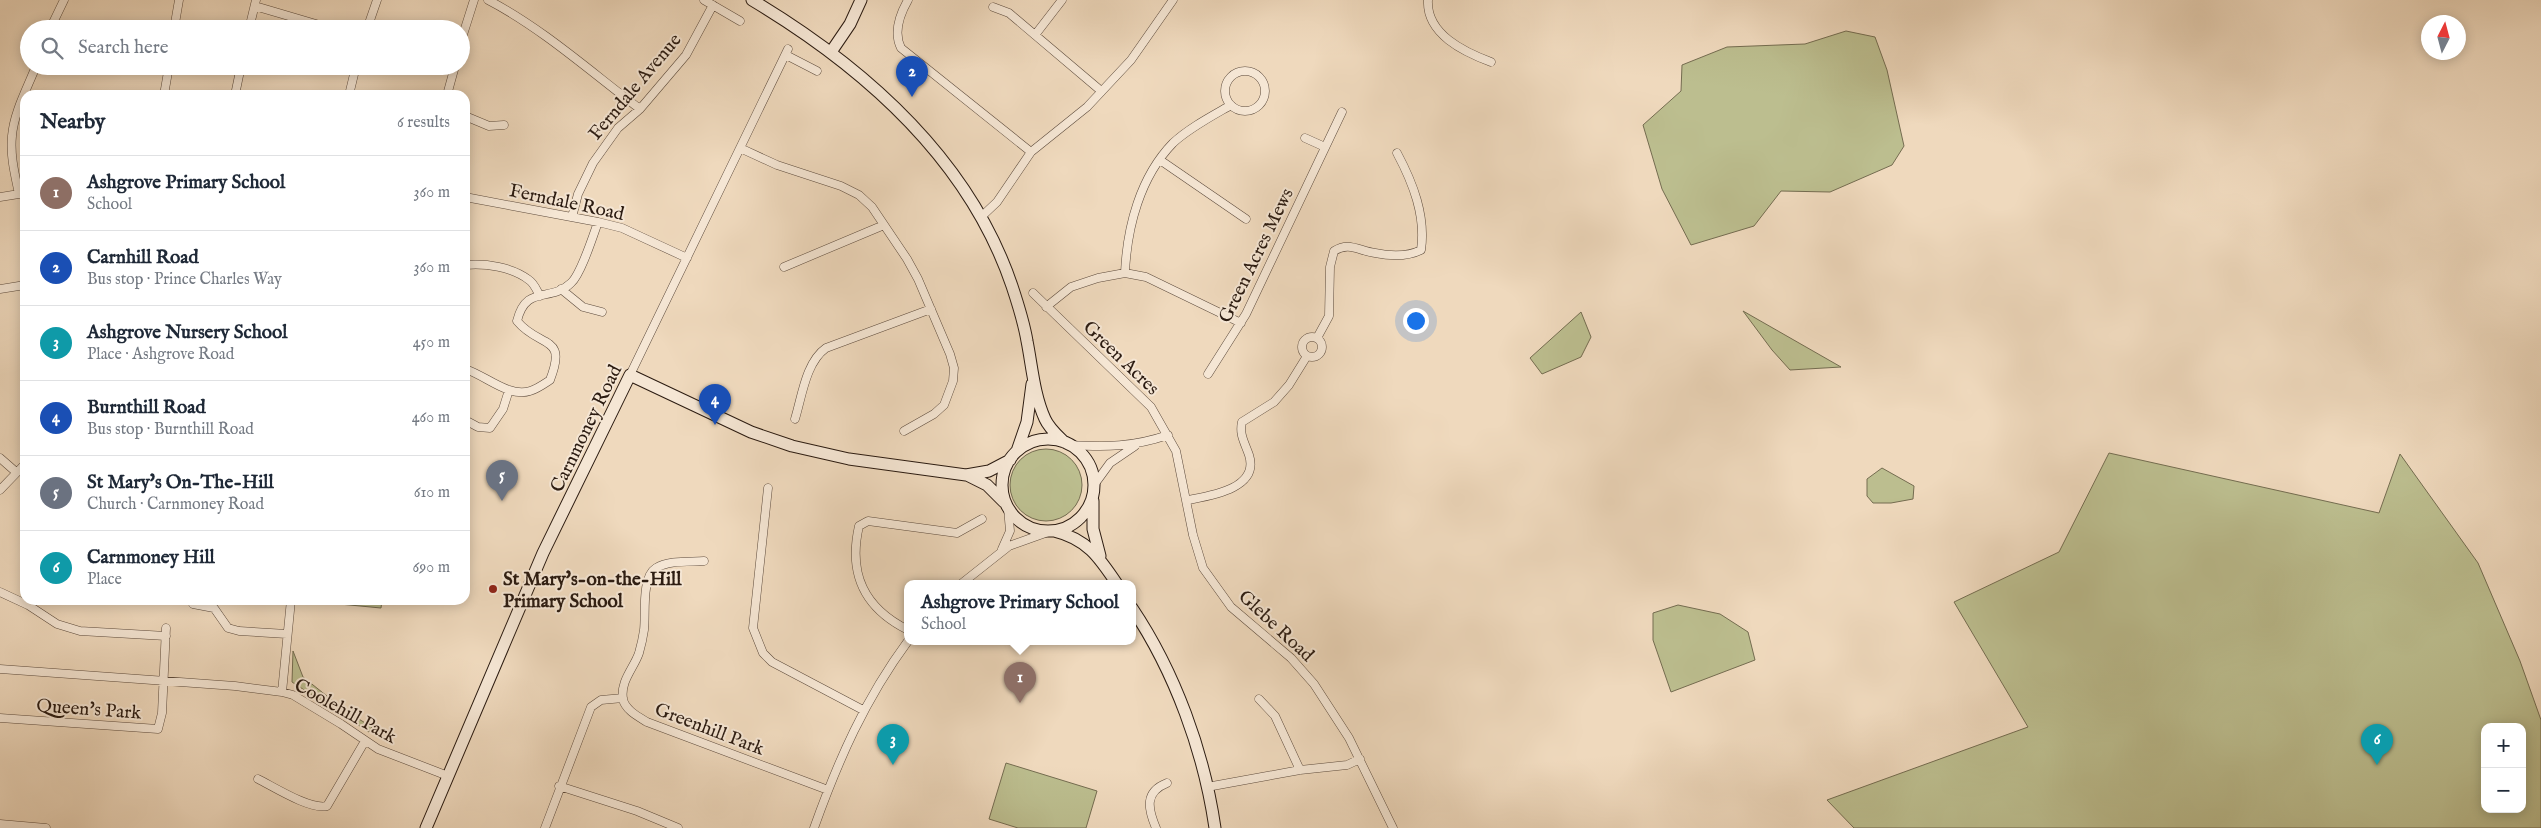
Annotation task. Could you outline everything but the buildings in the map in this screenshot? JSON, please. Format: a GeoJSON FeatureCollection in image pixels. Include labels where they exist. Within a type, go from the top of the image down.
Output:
{"type":"FeatureCollection","features":[{"type":"Feature","properties":{"kind":"street"},"geometry":{"type":"LineString","coordinates":[[54,20],[64,0]]}},
{"type":"Feature","properties":{"kind":"street"},"geometry":{"type":"LineString","coordinates":[[176,20],[179,0]]}},
{"type":"Feature","properties":{"kind":"street"},"geometry":{"type":"LineString","coordinates":[[370,20],[377,0]]}},
{"type":"Feature","properties":{"kind":"street"},"geometry":{"type":"LineString","coordinates":[[468,20],[474,0]]}},
{"type":"Feature","properties":{"kind":"street"},"geometry":{"type":"LineString","coordinates":[[488,0],[502,7],[562,49],[640,109]]}},
{"type":"Feature","properties":{"kind":"street"},"geometry":{"type":"LineString","coordinates":[[704,0],[740,21]]}},
{"type":"Feature","properties":{"kind":"street"},"geometry":{"type":"LineString","coordinates":[[752,0],[831,52],[897,107],[925,137],[981,217],[1011,284],[1025,330],[1045,420],[1067,444],[1084,458],[1093,476],[1093,529],[1102,561]]}},
{"type":"Feature","properties":{"kind":"street"},"geometry":{"type":"LineString","coordinates":[[831,52],[850,24],[861,0]]}},
{"type":"Feature","properties":{"kind":"street"},"geometry":{"type":"LineString","coordinates":[[908,0],[901,12],[896,39],[901,48],[1031,152]]}},
{"type":"Feature","properties":{"kind":"street"},"geometry":{"type":"LineString","coordinates":[[1035,35],[1062,0]]}},
{"type":"Feature","properties":{"kind":"street"},"geometry":{"type":"LineString","coordinates":[[981,217],[997,202],[1031,152],[1087,107],[1100,90],[1132,60],[1173,0]]}},
{"type":"Feature","properties":{"kind":"street"},"geometry":{"type":"LineString","coordinates":[[1428,0],[1430,15],[1440,32],[1472,55],[1491,62]]}},
{"type":"Feature","properties":{"kind":"street"},"geometry":{"type":"LineString","coordinates":[[251,20],[256,3],[306,20]]}},
{"type":"Feature","properties":{"kind":"street","name":"Ferndale Avenue"},"geometry":{"type":"LineString","coordinates":[[572,217],[578,194],[593,162],[618,128],[640,109],[686,55],[713,5]]}},
{"type":"Feature","properties":{"kind":"street"},"geometry":{"type":"LineString","coordinates":[[993,7],[1009,13],[1100,90]]}},
{"type":"Feature","properties":{"kind":"street","name":"Carnmoney Road"},"geometry":{"type":"LineString","coordinates":[[428,828],[448,776],[543,553],[787,52],[817,72]]}},
{"type":"Feature","properties":{"kind":"street"},"geometry":{"type":"LineString","coordinates":[[1238,72],[1251,72],[1261,80],[1265,92],[1260,104],[1249,110],[1236,109],[1231,105],[1225,93],[1228,81],[1232,76],[1238,72]]}},
{"type":"Feature","properties":{"kind":"street"},"geometry":{"type":"LineString","coordinates":[[26,90],[32,75]]}},
{"type":"Feature","properties":{"kind":"street"},"geometry":{"type":"LineString","coordinates":[[165,90],[167,75]]}},
{"type":"Feature","properties":{"kind":"street"},"geometry":{"type":"LineString","coordinates":[[236,90],[239,75]]}},
{"type":"Feature","properties":{"kind":"street"},"geometry":{"type":"LineString","coordinates":[[350,90],[354,75]]}},
{"type":"Feature","properties":{"kind":"street"},"geometry":{"type":"LineString","coordinates":[[448,90],[453,75]]}},
{"type":"Feature","properties":{"kind":"street"},"geometry":{"type":"LineString","coordinates":[[1125,273],[1126,254],[1137,205],[1151,172],[1174,143],[1231,105]]}},
{"type":"Feature","properties":{"kind":"street"},"geometry":{"type":"LineString","coordinates":[[20,106],[12,135],[12,156],[20,186]]}},
{"type":"Feature","properties":{"kind":"street","name":"Green Acres Mews"},"geometry":{"type":"LineString","coordinates":[[1208,374],[1241,322],[1342,112]]}},
{"type":"Feature","properties":{"kind":"street"},"geometry":{"type":"LineString","coordinates":[[470,118],[489,126],[504,124]]}},
{"type":"Feature","properties":{"kind":"street"},"geometry":{"type":"LineString","coordinates":[[1305,138],[1325,147]]}},
{"type":"Feature","properties":{"kind":"street"},"geometry":{"type":"LineString","coordinates":[[740,148],[778,165],[841,186],[859,195],[872,207],[918,278],[950,354],[954,368],[954,381],[944,405],[934,414],[904,431]]}},
{"type":"Feature","properties":{"kind":"street"},"geometry":{"type":"LineString","coordinates":[[1316,338],[1329,316],[1330,267],[1334,251],[1340,247],[1353,246],[1374,253],[1410,256],[1421,250],[1424,232],[1413,181],[1397,153]]}},
{"type":"Feature","properties":{"kind":"street"},"geometry":{"type":"LineString","coordinates":[[1160,160],[1246,219]]}},
{"type":"Feature","properties":{"kind":"street"},"geometry":{"type":"LineString","coordinates":[[0,197],[20,194]]}},
{"type":"Feature","properties":{"kind":"street","name":"Ferndale Road"},"geometry":{"type":"LineString","coordinates":[[470,198],[598,222],[638,235],[687,258]]}},
{"type":"Feature","properties":{"kind":"street"},"geometry":{"type":"LineString","coordinates":[[470,371],[481,374],[509,390],[529,392],[550,380],[557,362],[556,351],[548,342],[526,332],[517,321],[520,309],[530,298],[572,283],[598,222]]}},
{"type":"Feature","properties":{"kind":"street"},"geometry":{"type":"LineString","coordinates":[[784,267],[884,225]]}},
{"type":"Feature","properties":{"kind":"street"},"geometry":{"type":"LineString","coordinates":[[470,264],[481,263],[520,275],[531,280],[540,296]]}},
{"type":"Feature","properties":{"kind":"street"},"geometry":{"type":"LineString","coordinates":[[1046,308],[1071,287],[1098,278],[1125,273],[1146,277],[1241,322]]}},
{"type":"Feature","properties":{"kind":"street"},"geometry":{"type":"LineString","coordinates":[[0,289],[20,286]]}},
{"type":"Feature","properties":{"kind":"street"},"geometry":{"type":"LineString","coordinates":[[561,288],[572,300],[583,307],[602,312]]}},
{"type":"Feature","properties":{"kind":"street","name":"Green Acres"},"geometry":{"type":"LineString","coordinates":[[1034,293],[1046,308],[1151,407],[1168,435]]}},
{"type":"Feature","properties":{"kind":"street"},"geometry":{"type":"LineString","coordinates":[[795,419],[812,363],[818,354],[826,348],[931,309]]}},
{"type":"Feature","properties":{"kind":"street"},"geometry":{"type":"LineString","coordinates":[[1310,337],[1316,338],[1322,346],[1321,352],[1316,356],[1307,356],[1302,351],[1302,344],[1310,337]]}},
{"type":"Feature","properties":{"kind":"street"},"geometry":{"type":"LineString","coordinates":[[1188,500],[1220,494],[1236,487],[1247,474],[1250,458],[1240,431],[1242,422],[1274,402],[1289,385],[1307,356]]}},
{"type":"Feature","properties":{"kind":"street"},"geometry":{"type":"LineString","coordinates":[[997,554],[1007,540],[1010,531],[1002,482],[1028,415],[1033,372]]}},
{"type":"Feature","properties":{"kind":"street"},"geometry":{"type":"LineString","coordinates":[[630,375],[742,428],[792,446],[849,459],[966,475],[990,471],[1028,444],[1040,440],[1107,447],[1137,445],[1168,435]]}},
{"type":"Feature","properties":{"kind":"street"},"geometry":{"type":"LineString","coordinates":[[470,422],[490,428],[503,409],[509,390]]}},
{"type":"Feature","properties":{"kind":"street","name":"Glebe Road"},"geometry":{"type":"LineString","coordinates":[[1168,435],[1176,451],[1188,500],[1193,535],[1203,568],[1213,585],[1231,606],[1291,658],[1314,684],[1360,759],[1393,828]]}},
{"type":"Feature","properties":{"kind":"street"},"geometry":{"type":"LineString","coordinates":[[966,580],[997,554],[1020,541],[1065,528],[1084,514],[1094,488],[1110,463],[1137,445]]}},
{"type":"Feature","properties":{"kind":"street"},"geometry":{"type":"LineString","coordinates":[[0,458],[16,472]]}},
{"type":"Feature","properties":{"kind":"street"},"geometry":{"type":"LineString","coordinates":[[0,490],[20,468]]}},
{"type":"Feature","properties":{"kind":"street"},"geometry":{"type":"LineString","coordinates":[[966,475],[987,485],[1014,516],[1031,528],[1052,531],[1078,539],[1102,561],[1114,580]]}},
{"type":"Feature","properties":{"kind":"street"},"geometry":{"type":"LineString","coordinates":[[768,488],[753,613],[756,640],[763,653],[772,662],[863,710]]}},
{"type":"Feature","properties":{"kind":"street"},"geometry":{"type":"LineString","coordinates":[[904,628],[890,621],[873,606],[862,588],[856,571],[855,542],[859,526],[868,521],[957,534],[982,519]]}},
{"type":"Feature","properties":{"kind":"street"},"geometry":{"type":"LineString","coordinates":[[545,828],[590,706],[601,700],[623,698],[627,676],[639,653],[644,630],[648,579],[654,569],[671,563],[704,561]]}},
{"type":"Feature","properties":{"kind":"street","name":"Queen's Park"},"geometry":{"type":"LineString","coordinates":[[0,592],[20,601]]}},
{"type":"Feature","properties":{"kind":"street","name":"Queen's Park"},"geometry":{"type":"LineString","coordinates":[[0,718],[158,729],[164,681],[166,632],[80,631],[57,624],[28,605]]}},
{"type":"Feature","properties":{"kind":"street"},"geometry":{"type":"LineString","coordinates":[[198,605],[214,608],[228,628],[239,631],[287,634]]}},
{"type":"Feature","properties":{"kind":"street"},"geometry":{"type":"LineString","coordinates":[[282,692],[290,605]]}},
{"type":"Feature","properties":{"kind":"street"},"geometry":{"type":"LineString","coordinates":[[1136,615],[1166,670],[1184,712],[1207,787],[1215,828]]}},
{"type":"Feature","properties":{"kind":"street"},"geometry":{"type":"LineString","coordinates":[[814,828],[828,790],[863,710],[905,645]]}},
{"type":"Feature","properties":{"kind":"street","name":"Queen's Park"},"geometry":{"type":"LineString","coordinates":[[0,669],[164,681]]}},
{"type":"Feature","properties":{"kind":"street","name":"Coolehill Park"},"geometry":{"type":"LineString","coordinates":[[164,681],[282,692],[301,700],[365,741],[391,755],[448,776]]}},
{"type":"Feature","properties":{"kind":"street","name":"Greenhill Park"},"geometry":{"type":"LineString","coordinates":[[623,698],[624,704],[633,713],[647,722],[828,790]]}},
{"type":"Feature","properties":{"kind":"street"},"geometry":{"type":"LineString","coordinates":[[1259,699],[1275,716],[1300,770]]}},
{"type":"Feature","properties":{"kind":"street"},"geometry":{"type":"LineString","coordinates":[[258,779],[308,804],[321,808],[327,806],[365,741]]}},
{"type":"Feature","properties":{"kind":"street"},"geometry":{"type":"LineString","coordinates":[[1207,787],[1300,770],[1347,765],[1360,759]]}},
{"type":"Feature","properties":{"kind":"street"},"geometry":{"type":"LineString","coordinates":[[1156,828],[1149,809],[1150,796],[1157,787],[1167,783]]}},
{"type":"Feature","properties":{"kind":"street"},"geometry":{"type":"LineString","coordinates":[[559,786],[678,828]]}},
{"type":"Feature","properties":{"kind":"street"},"geometry":{"type":"LineString","coordinates":[[0,824],[46,828]]}},
{"type":"Feature","properties":{"kind":"green space"},"geometry":{"type":"Polygon","coordinates":[[[1846,31],[1875,37],[1887,70],[1904,146],[1892,165],[1830,192],[1781,191],[1754,226],[1691,245],[1662,189],[1643,125],[1681,91],[1682,65],[1727,47],[1805,44],[1846,31]]]}},
{"type":"Feature","properties":{"kind":"green space"},"geometry":{"type":"Polygon","coordinates":[[[1743,311],[1841,367],[1790,370],[1772,350],[1743,311]]]}},
{"type":"Feature","properties":{"kind":"green space"},"geometry":{"type":"Polygon","coordinates":[[[1581,312],[1591,337],[1581,357],[1542,374],[1530,358],[1581,312]]]}},
{"type":"Feature","properties":{"kind":"green space"},"geometry":{"type":"Polygon","coordinates":[[[1039,449],[1053,449],[1072,459],[1082,478],[1082,492],[1072,511],[1053,521],[1039,521],[1020,511],[1010,492],[1010,478],[1020,459],[1039,449]]]}},
{"type":"Feature","properties":{"kind":"green space"},"geometry":{"type":"Polygon","coordinates":[[[2109,453],[2379,513],[2400,454],[2478,563],[2520,661],[2541,720],[2541,828],[1854,828],[1827,800],[2028,727],[1954,602],[2059,552],[2109,453]]]}},
{"type":"Feature","properties":{"kind":"green space"},"geometry":{"type":"Polygon","coordinates":[[[1882,468],[1914,486],[1913,499],[1891,503],[1873,503],[1867,496],[1867,479],[1882,468]]]}},
{"type":"Feature","properties":{"kind":"green space"},"geometry":{"type":"Polygon","coordinates":[[[350,605],[381,605],[381,608],[350,605]]]}},
{"type":"Feature","properties":{"kind":"green space"},"geometry":{"type":"Polygon","coordinates":[[[1678,605],[1720,614],[1748,632],[1755,660],[1671,692],[1653,640],[1653,613],[1678,605]]]}},
{"type":"Feature","properties":{"kind":"green space"},"geometry":{"type":"Polygon","coordinates":[[[293,651],[303,677],[347,712],[372,727],[369,732],[292,682],[293,651]]]}},
{"type":"Feature","properties":{"kind":"green space"},"geometry":{"type":"Polygon","coordinates":[[[1006,763],[1097,791],[1086,828],[1018,828],[989,819],[1006,763]]]}},
{"type":"Feature","properties":{"kind":"place","name":"Carnhill Road"},"geometry":{"type":"Point","coordinates":[912,97]}},
{"type":"Feature","properties":{"kind":"place","name":"Burnthill Road"},"geometry":{"type":"Point","coordinates":[715,425]}},
{"type":"Feature","properties":{"kind":"place","name":"St Mary's On-The-Hill"},"geometry":{"type":"Point","coordinates":[502,501]}},
{"type":"Feature","properties":{"kind":"place","name":"St Mary's-on-the-Hill Primary School"},"geometry":{"type":"Point","coordinates":[493,589]}},
{"type":"Feature","properties":{"kind":"place","name":"Ashgrove Primary School"},"geometry":{"type":"Point","coordinates":[1020,703]}},
{"type":"Feature","properties":{"kind":"place","name":"Ashgrove Nursery School"},"geometry":{"type":"Point","coordinates":[893,765]}},
{"type":"Feature","properties":{"kind":"place","name":"Carnmoney Hill"},"geometry":{"type":"Point","coordinates":[2377,765]}}]}
